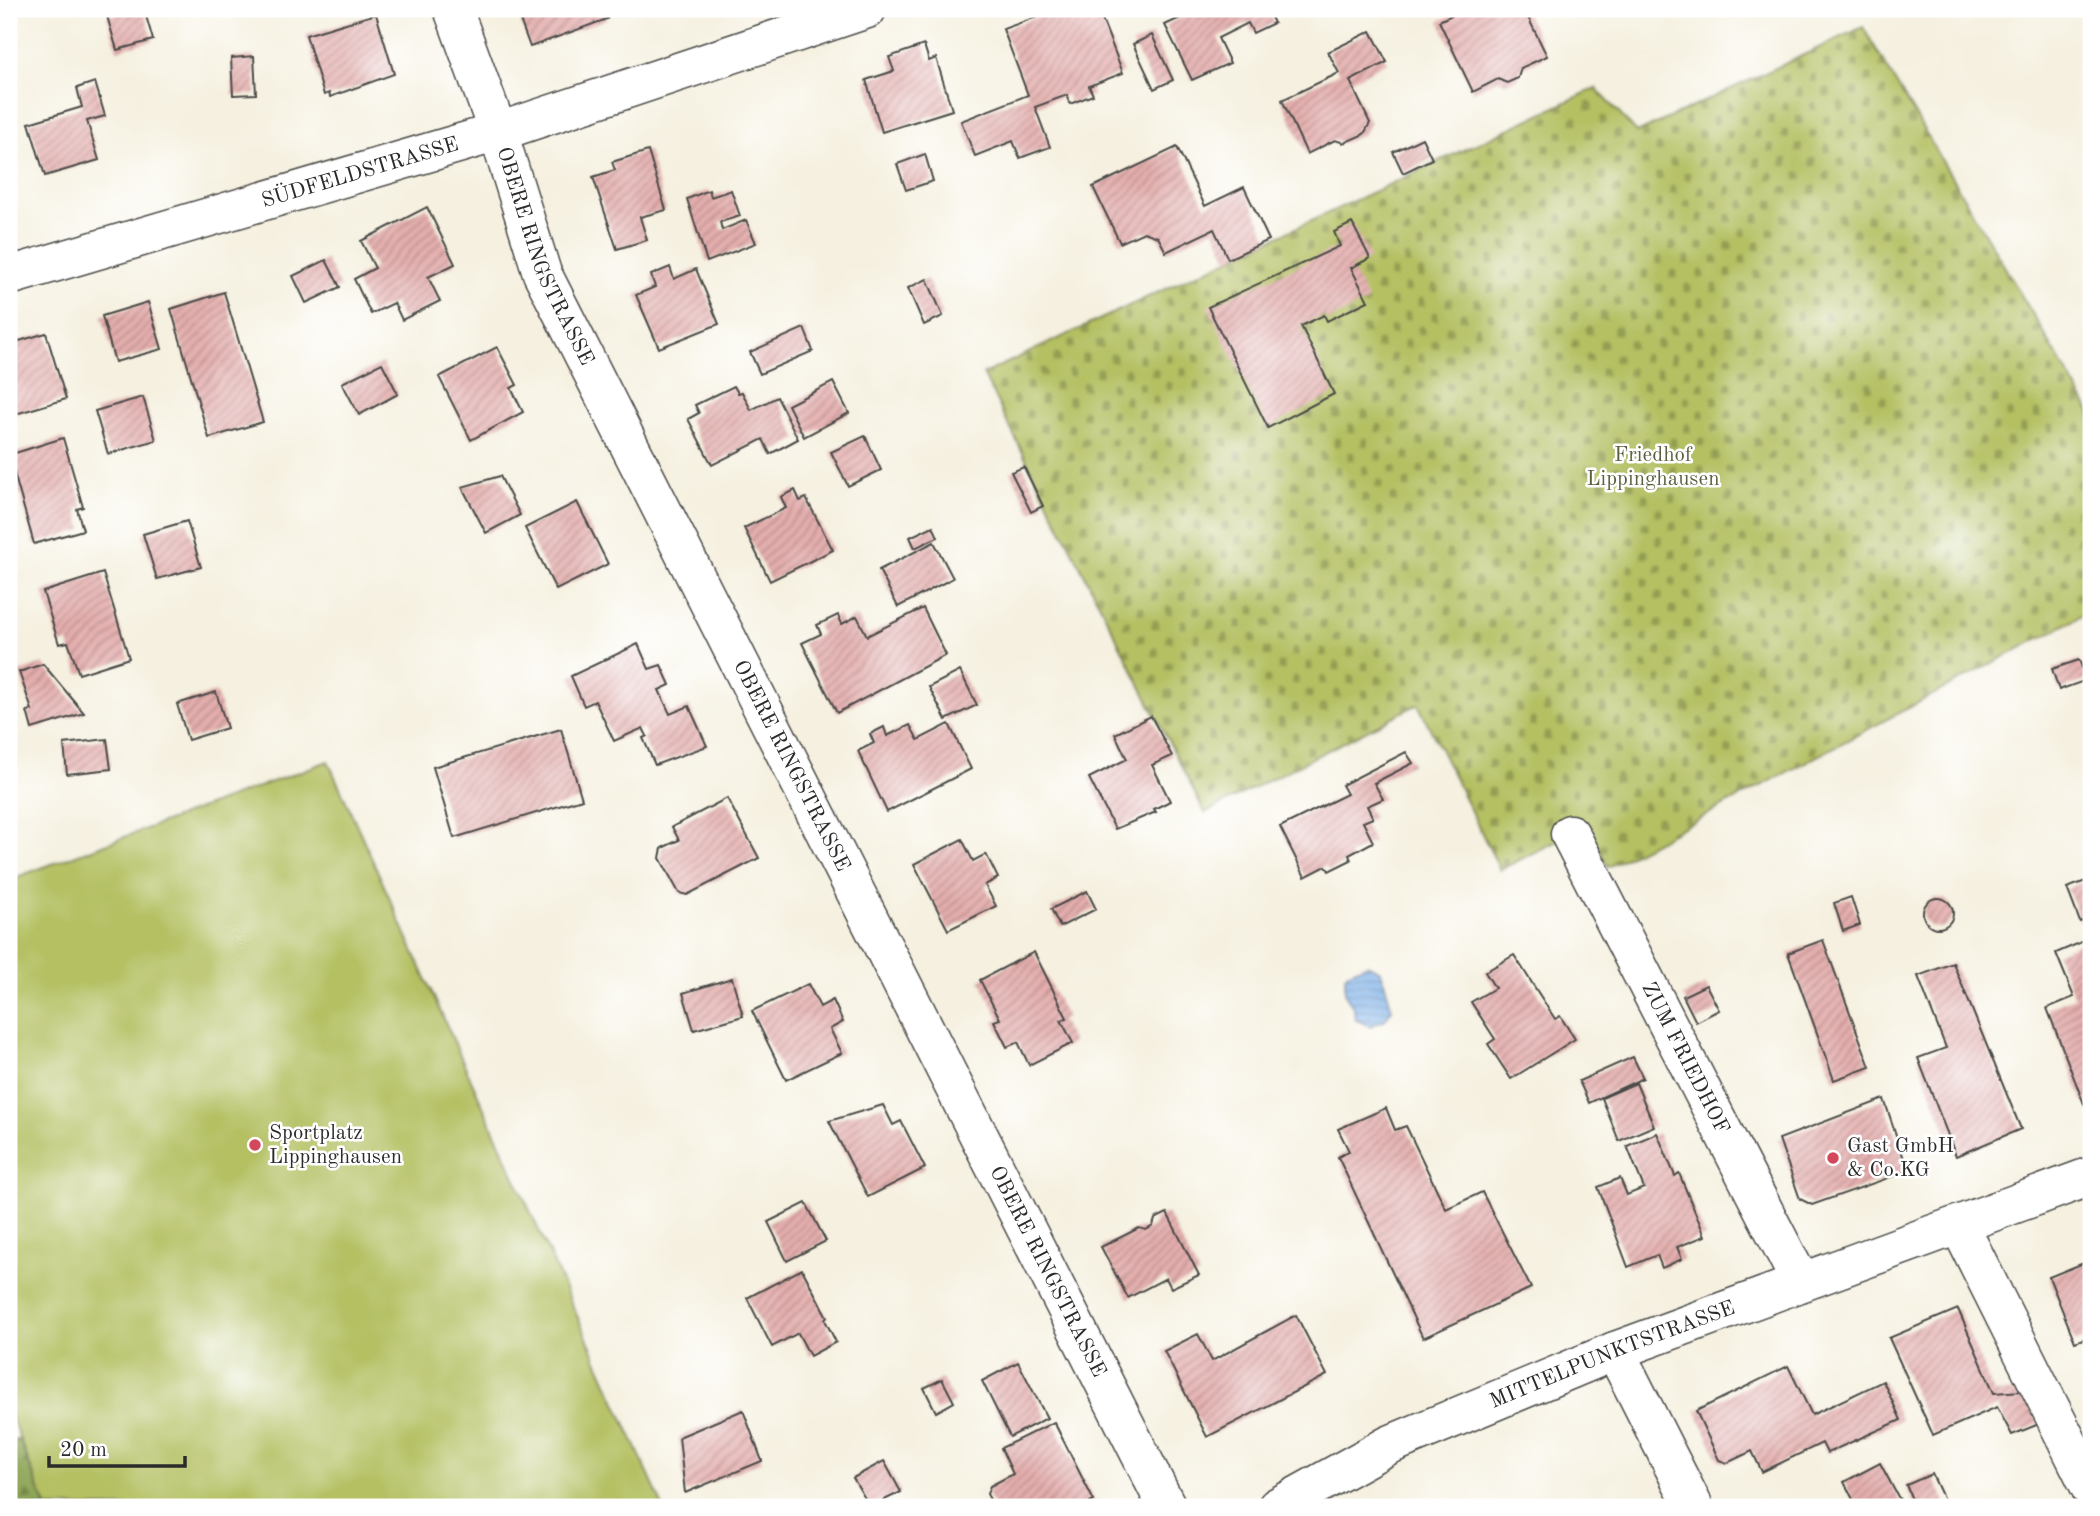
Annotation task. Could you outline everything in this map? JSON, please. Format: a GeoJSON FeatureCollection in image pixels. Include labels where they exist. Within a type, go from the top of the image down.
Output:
{"type":"FeatureCollection","features":[{"type":"Feature","properties":{"kind":"street","name":"OBERE RINGSTRASSE"},"geometry":{"type":"LineString","coordinates":[[453,9],[498,132],[542,273],[1167,1507]]}},
{"type":"Feature","properties":{"kind":"street","name":"SÜDFELDSTRASSE"},"geometry":{"type":"LineString","coordinates":[[9,276],[498,132],[867,9]]}},
{"type":"Feature","properties":{"kind":"street","name":"ZUM FRIEDHOF"},"geometry":{"type":"LineString","coordinates":[[1570,834],[1800,1281]]}},
{"type":"Feature","properties":{"kind":"street","name":"MITTELPUNKTSTRASSE"},"geometry":{"type":"LineString","coordinates":[[1277,1507],[1389,1446],[1615,1351],[1800,1281],[1960,1227],[2091,1176]]}},
{"type":"Feature","properties":{"kind":"street"},"geometry":{"type":"LineString","coordinates":[[1960,1227],[2091,1489]]}},
{"type":"Feature","properties":{"kind":"street"},"geometry":{"type":"LineString","coordinates":[[1615,1351],[1693,1507]]}},
{"type":"Feature","properties":{"kind":"green space","name":"Friedhof Lippinghausen"},"geometry":{"type":"Polygon","coordinates":[[[1863,27],[2091,413],[2091,611],[1608,867],[1588,825],[1500,870],[1418,704],[1205,813],[983,374],[1596,88],[1637,133],[1863,27]]]}},
{"type":"Feature","properties":{"kind":"green space","name":"Sportplatz Lippinghausen"},"geometry":{"type":"Polygon","coordinates":[[[328,761],[663,1507],[46,1507],[9,1411],[9,880],[328,761]]]}},
{"type":"Feature","properties":{"kind":"green space"},"geometry":{"type":"Polygon","coordinates":[[[19,1439],[46,1507],[9,1507],[9,1443],[19,1439]]]}},
{"type":"Feature","properties":{"kind":"water"},"geometry":{"type":"Polygon","coordinates":[[[1367,964],[1381,971],[1392,1009],[1384,1021],[1370,1026],[1356,1020],[1353,1007],[1345,994],[1345,976],[1367,964]]]}},
{"type":"Feature","properties":{"kind":"building"},"geometry":{"type":"Polygon","coordinates":[[[144,9],[153,40],[117,50],[107,16],[144,9]]]}},
{"type":"Feature","properties":{"kind":"building"},"geometry":{"type":"Polygon","coordinates":[[[516,9],[603,9],[607,19],[530,47],[516,9]]]}},
{"type":"Feature","properties":{"kind":"building"},"geometry":{"type":"Polygon","coordinates":[[[1059,9],[1098,9],[1123,73],[1089,86],[1093,95],[1070,104],[1067,95],[1035,107],[1050,147],[1020,158],[1013,141],[975,156],[961,121],[1028,95],[1003,29],[1059,9]]]}},
{"type":"Feature","properties":{"kind":"building"},"geometry":{"type":"Polygon","coordinates":[[[1199,9],[1279,9],[1269,13],[1274,23],[1253,33],[1248,23],[1218,38],[1230,63],[1192,80],[1165,25],[1199,9]]]}},
{"type":"Feature","properties":{"kind":"building"},"geometry":{"type":"Polygon","coordinates":[[[1464,9],[1524,9],[1547,56],[1521,68],[1518,78],[1507,83],[1498,79],[1473,92],[1439,21],[1464,9]]]}},
{"type":"Feature","properties":{"kind":"building"},"geometry":{"type":"Polygon","coordinates":[[[376,14],[394,74],[330,97],[329,93],[324,95],[306,35],[376,14]]]}},
{"type":"Feature","properties":{"kind":"building"},"geometry":{"type":"Polygon","coordinates":[[[1371,31],[1387,62],[1350,81],[1370,123],[1364,134],[1344,143],[1335,140],[1307,154],[1282,100],[1339,73],[1328,52],[1371,31]]]}},
{"type":"Feature","properties":{"kind":"building"},"geometry":{"type":"Polygon","coordinates":[[[1152,35],[1173,80],[1154,89],[1133,44],[1152,35]]]}},
{"type":"Feature","properties":{"kind":"building"},"geometry":{"type":"Polygon","coordinates":[[[924,45],[929,61],[936,58],[952,110],[882,132],[866,80],[894,71],[889,57],[924,45]]]}},
{"type":"Feature","properties":{"kind":"building"},"geometry":{"type":"Polygon","coordinates":[[[254,56],[256,94],[233,95],[231,58],[254,56]]]}},
{"type":"Feature","properties":{"kind":"building"},"geometry":{"type":"Polygon","coordinates":[[[95,82],[105,116],[87,121],[99,160],[45,176],[29,123],[82,107],[77,88],[95,82]]]}},
{"type":"Feature","properties":{"kind":"building"},"geometry":{"type":"Polygon","coordinates":[[[1422,138],[1432,159],[1403,173],[1393,152],[1422,138]]]}},
{"type":"Feature","properties":{"kind":"building"},"geometry":{"type":"Polygon","coordinates":[[[1177,147],[1205,206],[1244,187],[1269,240],[1228,259],[1214,229],[1166,252],[1158,237],[1144,232],[1120,243],[1093,187],[1177,147]]]}},
{"type":"Feature","properties":{"kind":"building"},"geometry":{"type":"Polygon","coordinates":[[[648,151],[666,210],[640,217],[647,240],[617,249],[593,177],[615,170],[612,162],[648,151]]]}},
{"type":"Feature","properties":{"kind":"building"},"geometry":{"type":"Polygon","coordinates":[[[925,154],[933,181],[906,190],[897,164],[925,154]]]}},
{"type":"Feature","properties":{"kind":"building"},"geometry":{"type":"Polygon","coordinates":[[[709,190],[711,197],[731,190],[740,216],[720,222],[722,230],[746,220],[756,243],[707,262],[687,199],[709,190]]]}},
{"type":"Feature","properties":{"kind":"building"},"geometry":{"type":"Polygon","coordinates":[[[427,207],[455,264],[428,277],[440,301],[402,320],[394,303],[371,314],[354,279],[375,268],[361,241],[427,207]]]}},
{"type":"Feature","properties":{"kind":"building"},"geometry":{"type":"Polygon","coordinates":[[[1352,223],[1370,258],[1351,268],[1368,301],[1327,321],[1324,315],[1301,326],[1334,394],[1268,428],[1208,307],[1340,246],[1334,232],[1352,223]]]}},
{"type":"Feature","properties":{"kind":"building"},"geometry":{"type":"Polygon","coordinates":[[[326,260],[340,287],[306,303],[293,276],[326,260]]]}},
{"type":"Feature","properties":{"kind":"building"},"geometry":{"type":"Polygon","coordinates":[[[670,267],[674,279],[696,269],[719,324],[659,348],[636,295],[655,287],[651,275],[670,267]]]}},
{"type":"Feature","properties":{"kind":"building"},"geometry":{"type":"Polygon","coordinates":[[[927,279],[943,316],[924,325],[908,288],[927,279]]]}},
{"type":"Feature","properties":{"kind":"building"},"geometry":{"type":"Polygon","coordinates":[[[224,292],[263,422],[209,438],[171,309],[224,292]]]}},
{"type":"Feature","properties":{"kind":"building"},"geometry":{"type":"Polygon","coordinates":[[[148,302],[162,349],[115,362],[102,316],[148,302]]]}},
{"type":"Feature","properties":{"kind":"building"},"geometry":{"type":"Polygon","coordinates":[[[804,328],[813,351],[760,374],[750,352],[804,328]]]}},
{"type":"Feature","properties":{"kind":"building"},"geometry":{"type":"Polygon","coordinates":[[[46,333],[66,399],[9,416],[9,344],[46,333]]]}},
{"type":"Feature","properties":{"kind":"building"},"geometry":{"type":"Polygon","coordinates":[[[497,347],[517,385],[511,388],[523,412],[471,440],[439,377],[497,347]]]}},
{"type":"Feature","properties":{"kind":"building"},"geometry":{"type":"Polygon","coordinates":[[[382,363],[398,394],[359,415],[342,383],[382,363]]]}},
{"type":"Feature","properties":{"kind":"building"},"geometry":{"type":"Polygon","coordinates":[[[833,382],[849,413],[804,437],[788,405],[833,382]]]}},
{"type":"Feature","properties":{"kind":"building"},"geometry":{"type":"Polygon","coordinates":[[[734,386],[738,393],[742,392],[751,410],[777,397],[798,439],[770,454],[763,439],[712,465],[688,419],[699,413],[695,405],[734,386]]]}},
{"type":"Feature","properties":{"kind":"building"},"geometry":{"type":"Polygon","coordinates":[[[143,397],[156,440],[108,454],[95,411],[143,397]]]}},
{"type":"Feature","properties":{"kind":"building"},"geometry":{"type":"Polygon","coordinates":[[[865,436],[881,470],[848,486],[831,452],[865,436]]]}},
{"type":"Feature","properties":{"kind":"building"},"geometry":{"type":"Polygon","coordinates":[[[63,438],[83,507],[77,509],[83,530],[34,544],[9,455],[63,438]]]}},
{"type":"Feature","properties":{"kind":"building"},"geometry":{"type":"Polygon","coordinates":[[[1024,467],[1043,506],[1031,512],[1011,472],[1024,467]]]}},
{"type":"Feature","properties":{"kind":"building"},"geometry":{"type":"Polygon","coordinates":[[[500,476],[520,515],[486,533],[462,487],[500,476]]]}},
{"type":"Feature","properties":{"kind":"building"},"geometry":{"type":"Polygon","coordinates":[[[795,490],[800,501],[806,498],[833,550],[770,581],[744,528],[786,508],[781,497],[795,490]]]}},
{"type":"Feature","properties":{"kind":"building"},"geometry":{"type":"Polygon","coordinates":[[[577,502],[608,564],[556,590],[525,528],[577,502]]]}},
{"type":"Feature","properties":{"kind":"building"},"geometry":{"type":"Polygon","coordinates":[[[187,521],[201,567],[157,579],[143,534],[187,521]]]}},
{"type":"Feature","properties":{"kind":"building"},"geometry":{"type":"Polygon","coordinates":[[[933,526],[938,537],[915,548],[910,537],[933,526]]]}},
{"type":"Feature","properties":{"kind":"building"},"geometry":{"type":"Polygon","coordinates":[[[934,542],[953,578],[898,607],[879,570],[934,542]]]}},
{"type":"Feature","properties":{"kind":"building"},"geometry":{"type":"Polygon","coordinates":[[[103,573],[129,658],[79,674],[68,642],[59,644],[43,592],[103,573]]]}},
{"type":"Feature","properties":{"kind":"building"},"geometry":{"type":"Polygon","coordinates":[[[923,608],[946,655],[837,713],[802,643],[821,634],[817,625],[838,615],[842,624],[857,616],[867,636],[923,608]]]}},
{"type":"Feature","properties":{"kind":"building"},"geometry":{"type":"Polygon","coordinates":[[[638,644],[649,669],[661,665],[670,685],[659,690],[670,714],[689,706],[707,746],[655,765],[643,738],[647,736],[643,728],[614,741],[595,701],[584,706],[571,676],[638,644]]]}},
{"type":"Feature","properties":{"kind":"building"},"geometry":{"type":"Polygon","coordinates":[[[2079,660],[2087,680],[2059,690],[2052,669],[2079,660]]]}},
{"type":"Feature","properties":{"kind":"building"},"geometry":{"type":"Polygon","coordinates":[[[43,664],[84,713],[32,729],[27,711],[32,710],[19,672],[43,664]]]}},
{"type":"Feature","properties":{"kind":"building"},"geometry":{"type":"Polygon","coordinates":[[[960,671],[977,705],[946,720],[929,687],[960,671]]]}},
{"type":"Feature","properties":{"kind":"building"},"geometry":{"type":"Polygon","coordinates":[[[216,692],[227,728],[188,740],[177,704],[216,692]]]}},
{"type":"Feature","properties":{"kind":"building"},"geometry":{"type":"Polygon","coordinates":[[[1151,716],[1172,756],[1152,765],[1170,801],[1154,809],[1156,812],[1115,829],[1089,778],[1127,759],[1115,734],[1151,716]]]}},
{"type":"Feature","properties":{"kind":"building"},"geometry":{"type":"Polygon","coordinates":[[[949,724],[971,769],[887,812],[858,751],[874,743],[870,734],[884,727],[887,736],[910,725],[918,740],[949,724]]]}},
{"type":"Feature","properties":{"kind":"building"},"geometry":{"type":"Polygon","coordinates":[[[561,729],[582,799],[454,838],[433,767],[561,729]]]}},
{"type":"Feature","properties":{"kind":"building"},"geometry":{"type":"Polygon","coordinates":[[[107,739],[111,769],[67,774],[64,744],[107,739]]]}},
{"type":"Feature","properties":{"kind":"building"},"geometry":{"type":"Polygon","coordinates":[[[1406,752],[1413,763],[1374,783],[1383,799],[1367,806],[1373,818],[1363,822],[1373,842],[1349,855],[1351,860],[1329,871],[1326,866],[1305,877],[1280,827],[1347,794],[1342,785],[1406,752]]]}},
{"type":"Feature","properties":{"kind":"building"},"geometry":{"type":"Polygon","coordinates":[[[727,798],[759,858],[687,895],[679,893],[660,858],[662,848],[679,840],[672,827],[727,798]]]}},
{"type":"Feature","properties":{"kind":"building"},"geometry":{"type":"Polygon","coordinates":[[[962,839],[973,861],[986,854],[998,878],[985,885],[996,906],[948,930],[914,864],[962,839]]]}},
{"type":"Feature","properties":{"kind":"building"},"geometry":{"type":"Polygon","coordinates":[[[2091,879],[2091,918],[2080,922],[2067,888],[2091,879]]]}},
{"type":"Feature","properties":{"kind":"building"},"geometry":{"type":"Polygon","coordinates":[[[1087,891],[1096,909],[1060,927],[1051,909],[1087,891]]]}},
{"type":"Feature","properties":{"kind":"building"},"geometry":{"type":"Polygon","coordinates":[[[1851,897],[1860,925],[1843,931],[1834,903],[1851,897]]]}},
{"type":"Feature","properties":{"kind":"building"},"geometry":{"type":"Polygon","coordinates":[[[1938,898],[1949,902],[1953,913],[1949,924],[1938,928],[1927,924],[1923,913],[1927,902],[1938,898]]]}},
{"type":"Feature","properties":{"kind":"building"},"geometry":{"type":"Polygon","coordinates":[[[2091,938],[2091,1101],[2084,1104],[2047,1008],[2074,997],[2056,953],[2091,938]]]}},
{"type":"Feature","properties":{"kind":"building"},"geometry":{"type":"Polygon","coordinates":[[[1823,940],[1870,1067],[1834,1080],[1788,953],[1823,940]]]}},
{"type":"Feature","properties":{"kind":"building"},"geometry":{"type":"Polygon","coordinates":[[[1034,952],[1067,1018],[1061,1020],[1073,1043],[1029,1065],[1018,1042],[1007,1047],[994,1021],[1000,1019],[980,980],[1034,952]]]}},
{"type":"Feature","properties":{"kind":"building"},"geometry":{"type":"Polygon","coordinates":[[[1514,955],[1555,1019],[1560,1016],[1575,1039],[1511,1079],[1488,1044],[1495,1039],[1471,1002],[1495,988],[1485,972],[1514,955]]]}},
{"type":"Feature","properties":{"kind":"building"},"geometry":{"type":"Polygon","coordinates":[[[1953,963],[2021,1129],[1956,1156],[1918,1058],[1946,1048],[1918,976],[1953,963]]]}},
{"type":"Feature","properties":{"kind":"building"},"geometry":{"type":"Polygon","coordinates":[[[732,978],[743,1016],[694,1030],[683,993],[732,978]]]}},
{"type":"Feature","properties":{"kind":"building"},"geometry":{"type":"Polygon","coordinates":[[[808,984],[820,1007],[833,1000],[843,1022],[830,1029],[842,1053],[786,1080],[752,1011],[808,984]]]}},
{"type":"Feature","properties":{"kind":"building"},"geometry":{"type":"Polygon","coordinates":[[[1706,985],[1719,1010],[1696,1022],[1683,996],[1706,985]]]}},
{"type":"Feature","properties":{"kind":"building"},"geometry":{"type":"Polygon","coordinates":[[[1633,1057],[1643,1078],[1589,1103],[1579,1081],[1633,1057]]]}},
{"type":"Feature","properties":{"kind":"building"},"geometry":{"type":"Polygon","coordinates":[[[1636,1083],[1654,1126],[1619,1141],[1602,1098],[1636,1083]]]}},
{"type":"Feature","properties":{"kind":"building","name":"Gast GmbH & Co.KG"},"geometry":{"type":"Polygon","coordinates":[[[1884,1099],[1908,1171],[1812,1205],[1800,1199],[1779,1139],[1884,1099]]]}},
{"type":"Feature","properties":{"kind":"building"},"geometry":{"type":"Polygon","coordinates":[[[883,1105],[893,1125],[901,1121],[925,1168],[868,1197],[829,1121],[883,1105]]]}},
{"type":"Feature","properties":{"kind":"building"},"geometry":{"type":"Polygon","coordinates":[[[1386,1108],[1395,1130],[1406,1126],[1446,1209],[1482,1192],[1531,1288],[1423,1338],[1338,1157],[1349,1151],[1338,1129],[1386,1108]]]}},
{"type":"Feature","properties":{"kind":"building"},"geometry":{"type":"Polygon","coordinates":[[[1657,1133],[1675,1176],[1679,1173],[1705,1236],[1677,1247],[1682,1259],[1662,1268],[1657,1255],[1628,1267],[1598,1187],[1620,1178],[1627,1195],[1644,1188],[1627,1146],[1657,1133]]]}},
{"type":"Feature","properties":{"kind":"building"},"geometry":{"type":"Polygon","coordinates":[[[806,1203],[826,1241],[787,1261],[768,1222],[806,1203]]]}},
{"type":"Feature","properties":{"kind":"building"},"geometry":{"type":"Polygon","coordinates":[[[1167,1213],[1199,1275],[1171,1288],[1166,1278],[1128,1298],[1101,1247],[1139,1228],[1146,1230],[1153,1226],[1155,1219],[1167,1213]]]}},
{"type":"Feature","properties":{"kind":"building"},"geometry":{"type":"Polygon","coordinates":[[[2091,1260],[2091,1336],[2075,1342],[2049,1277],[2091,1260]]]}},
{"type":"Feature","properties":{"kind":"building"},"geometry":{"type":"Polygon","coordinates":[[[802,1269],[827,1317],[825,1320],[836,1342],[810,1356],[798,1333],[772,1347],[747,1298],[802,1269]]]}},
{"type":"Feature","properties":{"kind":"building"},"geometry":{"type":"Polygon","coordinates":[[[1958,1309],[1994,1393],[2022,1391],[2039,1424],[2012,1435],[1997,1407],[1933,1435],[1889,1338],[1958,1309]]]}},
{"type":"Feature","properties":{"kind":"building"},"geometry":{"type":"Polygon","coordinates":[[[1296,1315],[1327,1375],[1207,1437],[1164,1351],[1198,1334],[1212,1361],[1296,1315]]]}},
{"type":"Feature","properties":{"kind":"building"},"geometry":{"type":"Polygon","coordinates":[[[1018,1362],[1047,1418],[1010,1437],[982,1381],[1018,1362]]]}},
{"type":"Feature","properties":{"kind":"building"},"geometry":{"type":"Polygon","coordinates":[[[1788,1366],[1812,1415],[1883,1381],[1901,1420],[1827,1453],[1822,1443],[1762,1472],[1752,1451],[1727,1463],[1719,1460],[1696,1411],[1788,1366]]]}},
{"type":"Feature","properties":{"kind":"building"},"geometry":{"type":"Polygon","coordinates":[[[942,1379],[954,1402],[936,1412],[924,1388],[942,1379]]]}},
{"type":"Feature","properties":{"kind":"building"},"geometry":{"type":"Polygon","coordinates":[[[743,1410],[762,1461],[685,1493],[679,1437],[743,1410]]]}},
{"type":"Feature","properties":{"kind":"building"},"geometry":{"type":"Polygon","coordinates":[[[1054,1422],[1094,1501],[1082,1507],[994,1507],[987,1494],[990,1486],[1013,1474],[1001,1448],[1054,1422]]]}},
{"type":"Feature","properties":{"kind":"building"},"geometry":{"type":"Polygon","coordinates":[[[884,1461],[901,1492],[870,1507],[853,1478],[884,1461]]]}},
{"type":"Feature","properties":{"kind":"building"},"geometry":{"type":"Polygon","coordinates":[[[1880,1463],[1903,1506],[1857,1507],[1844,1482],[1880,1463]]]}},
{"type":"Feature","properties":{"kind":"building"},"geometry":{"type":"Polygon","coordinates":[[[1932,1474],[1945,1502],[1933,1507],[1915,1507],[1906,1485],[1932,1474]]]}},
{"type":"Feature","properties":{"kind":"place","name":"Sportplatz Lippinghausen"},"geometry":{"type":"Point","coordinates":[255,1145]}},
{"type":"Feature","properties":{"kind":"place","name":"Gast GmbH & Co.KG"},"geometry":{"type":"Point","coordinates":[1833,1158]}}]}
